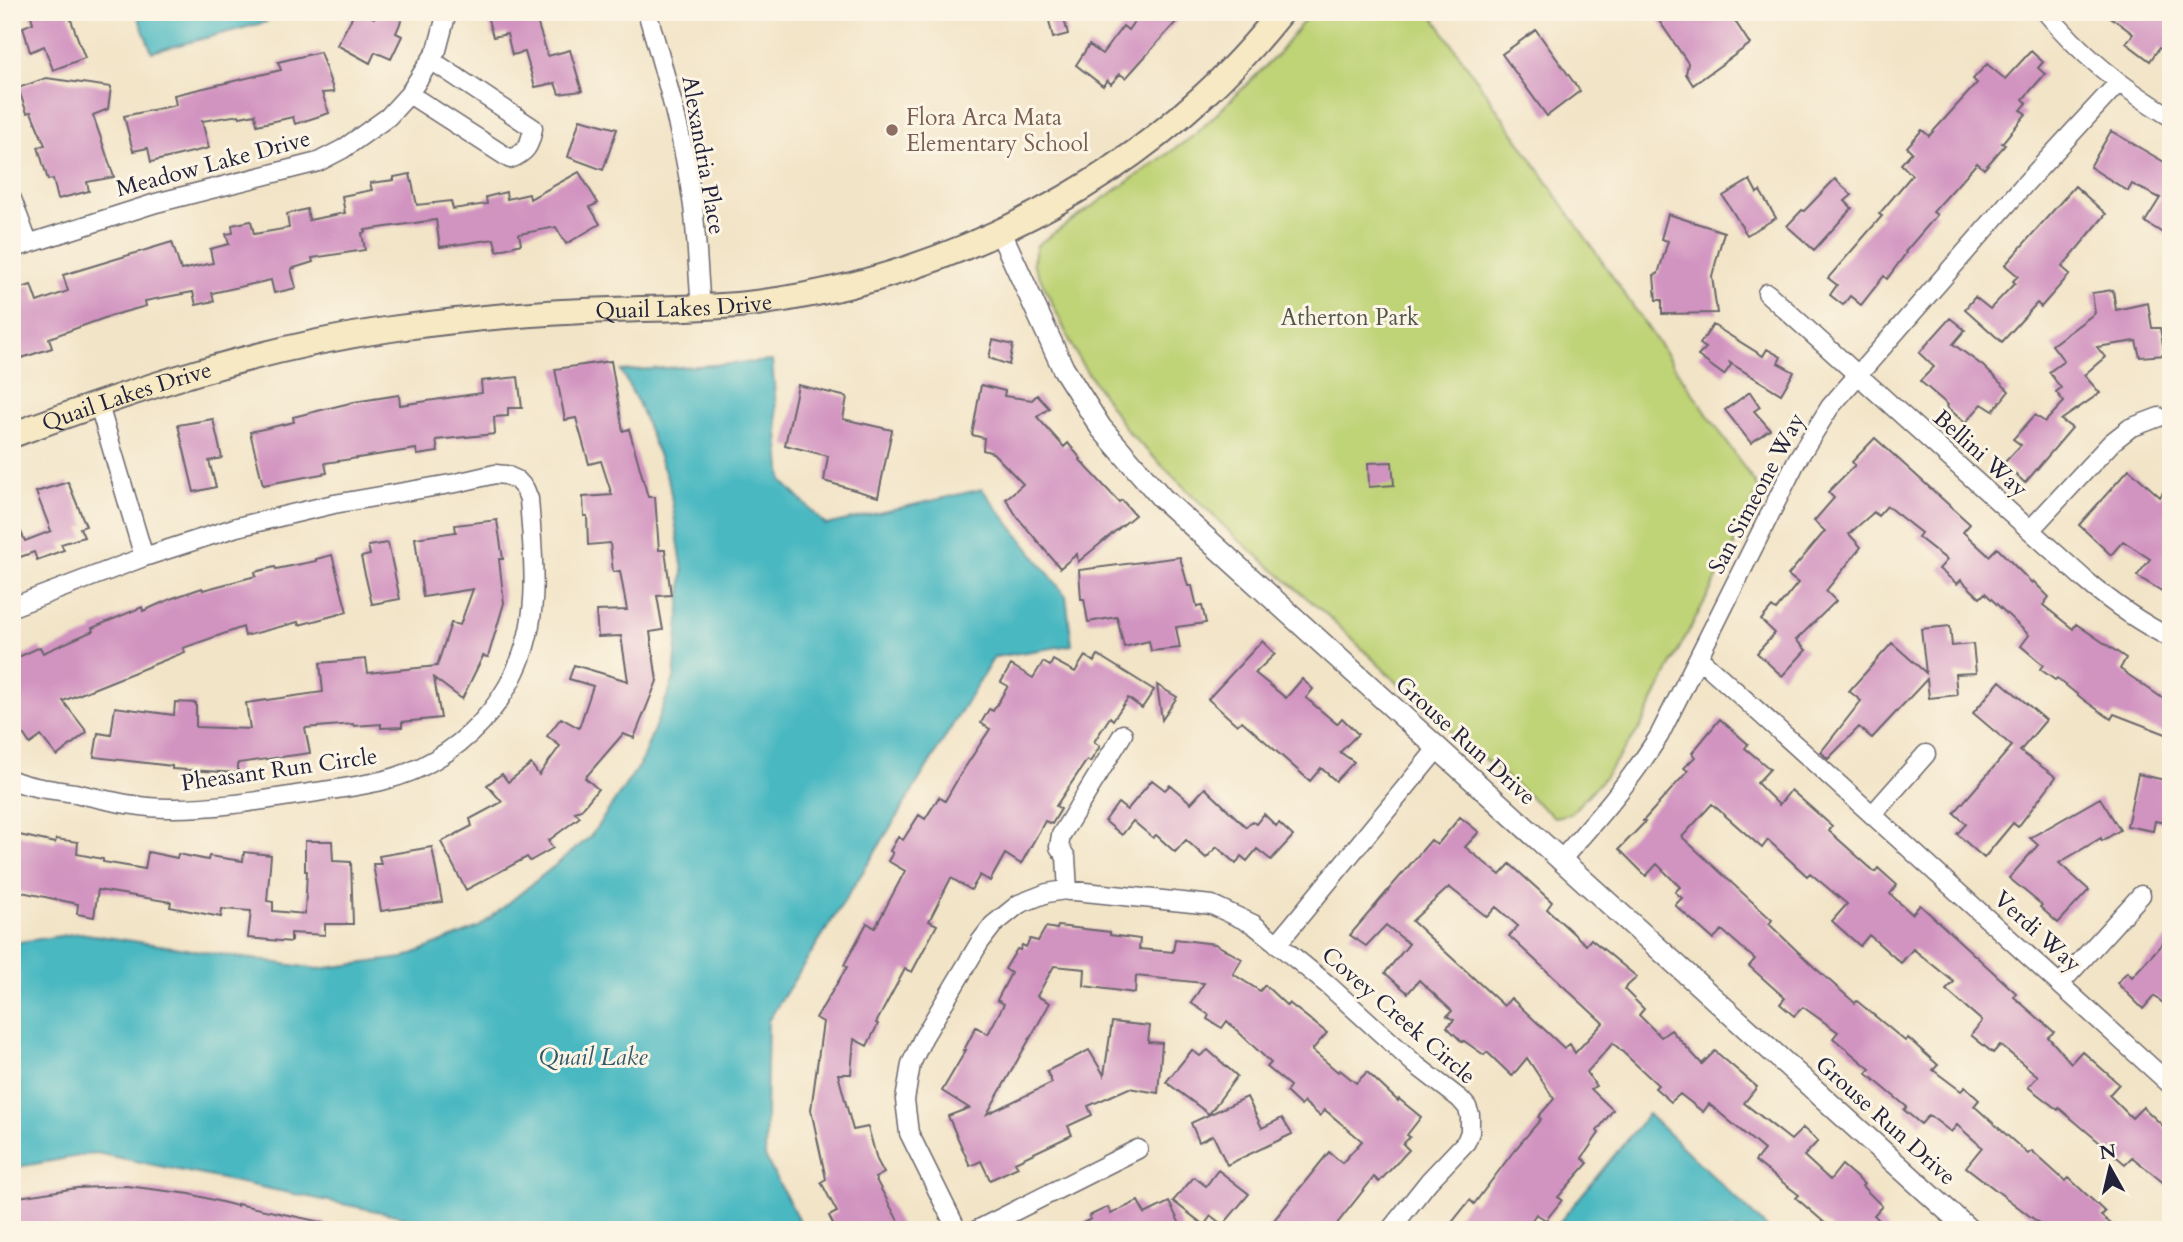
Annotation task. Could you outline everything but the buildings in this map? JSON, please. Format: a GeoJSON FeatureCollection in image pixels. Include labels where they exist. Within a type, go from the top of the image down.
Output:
{"type":"FeatureCollection","features":[{"type":"Feature","properties":{"kind":"main road","name":"Quail Lakes Drive"},"geometry":{"type":"LineString","coordinates":[[12,435],[99,402],[217,365],[303,345],[390,329],[508,316],[701,308],[755,303],[796,297],[870,280],[939,258],[1063,199],[1130,156],[1200,100],[1250,50],[1281,12]]}},
{"type":"Feature","properties":{"kind":"street","name":"Meadow Lake Drive"},"geometry":{"type":"LineString","coordinates":[[20,246],[156,202],[318,162],[371,131],[398,108],[437,50],[447,12]]}},
{"type":"Feature","properties":{"kind":"street","name":"Alexandria Place"},"geometry":{"type":"LineString","coordinates":[[647,12],[672,94],[679,129],[693,206],[701,308]]}},
{"type":"Feature","properties":{"kind":"street"},"geometry":{"type":"LineString","coordinates":[[2046,12],[2077,47],[2119,82],[2171,117]]}},
{"type":"Feature","properties":{"kind":"street"},"geometry":{"type":"LineString","coordinates":[[409,94],[510,159],[521,155],[527,149],[533,128],[431,60]]}},
{"type":"Feature","properties":{"kind":"street","name":"San Simeone Way"},"geometry":{"type":"LineString","coordinates":[[1560,861],[1635,773],[1659,736],[1797,460],[1830,407],[1857,373],[2119,82]]}},
{"type":"Feature","properties":{"kind":"street"},"geometry":{"type":"LineString","coordinates":[[12,199],[20,246]]}},
{"type":"Feature","properties":{"kind":"street","name":"Grouse Run Drive"},"geometry":{"type":"LineString","coordinates":[[1000,231],[1063,368],[1101,428],[1130,463],[1182,517],[1969,1230]]}},
{"type":"Feature","properties":{"kind":"street","name":"Bellini Way"},"geometry":{"type":"LineString","coordinates":[[1767,293],[2114,604],[2146,626],[2171,638]]}},
{"type":"Feature","properties":{"kind":"street"},"geometry":{"type":"LineString","coordinates":[[99,402],[144,557]]}},
{"type":"Feature","properties":{"kind":"street"},"geometry":{"type":"LineString","coordinates":[[2030,530],[2112,442],[2130,428],[2159,416]]}},
{"type":"Feature","properties":{"kind":"street","name":"Pheasant Run Circle"},"geometry":{"type":"LineString","coordinates":[[12,607],[144,557],[237,527],[334,504],[495,474],[517,480],[529,499],[535,586],[531,624],[524,650],[515,672],[490,713],[464,739],[434,760],[390,779],[227,806],[172,808],[120,802],[12,780]]}},
{"type":"Feature","properties":{"kind":"street","name":"Verdi Way"},"geometry":{"type":"LineString","coordinates":[[1699,658],[2171,1085]]}},
{"type":"Feature","properties":{"kind":"street"},"geometry":{"type":"LineString","coordinates":[[1068,891],[1066,857],[1059,847],[1061,835],[1123,734]]}},
{"type":"Feature","properties":{"kind":"street"},"geometry":{"type":"LineString","coordinates":[[1278,944],[1437,749]]}},
{"type":"Feature","properties":{"kind":"street"},"geometry":{"type":"LineString","coordinates":[[1872,814],[1926,754]]}},
{"type":"Feature","properties":{"kind":"street","name":"Covey Creek Circle"},"geometry":{"type":"LineString","coordinates":[[957,1230],[909,1133],[905,1100],[911,1064],[922,1038],[993,925],[1019,904],[1047,893],[1068,891],[1212,905],[1253,924],[1328,985],[1416,1065],[1460,1099],[1470,1115],[1470,1132],[1466,1142],[1429,1181],[1390,1230]]}},
{"type":"Feature","properties":{"kind":"street"},"geometry":{"type":"LineString","coordinates":[[2060,984],[2141,895]]}},
{"type":"Feature","properties":{"kind":"street"},"geometry":{"type":"LineString","coordinates":[[977,1230],[1138,1149]]}},
{"type":"Feature","properties":{"kind":"green space","name":"Atherton Park"},"geometry":{"type":"Polygon","coordinates":[[[1311,12],[1430,12],[1759,489],[1729,556],[1640,728],[1602,780],[1570,814],[1554,817],[1431,715],[1327,615],[1233,535],[1128,432],[1079,360],[1033,263],[1037,245],[1196,134],[1277,55],[1311,12]]]}},
{"type":"Feature","properties":{"kind":"water"},"geometry":{"type":"Polygon","coordinates":[[[136,12],[275,12],[266,22],[152,52],[136,12]]]}},
{"type":"Feature","properties":{"kind":"water","name":"Quail Lake"},"geometry":{"type":"Polygon","coordinates":[[[772,361],[782,481],[826,525],[982,489],[1066,596],[1072,645],[994,657],[768,1021],[765,1157],[804,1230],[468,1230],[96,1153],[12,1168],[12,943],[80,933],[318,969],[403,958],[479,927],[590,837],[640,764],[674,679],[683,571],[669,483],[639,405],[621,371],[772,361]]]}},
{"type":"Feature","properties":{"kind":"water"},"geometry":{"type":"Polygon","coordinates":[[[1648,1114],[1769,1230],[1553,1230],[1648,1114]]]}},
{"type":"Feature","properties":{"kind":"place","name":"Flora Arca Mata Elementary School"},"geometry":{"type":"Point","coordinates":[892,130]}}]}
